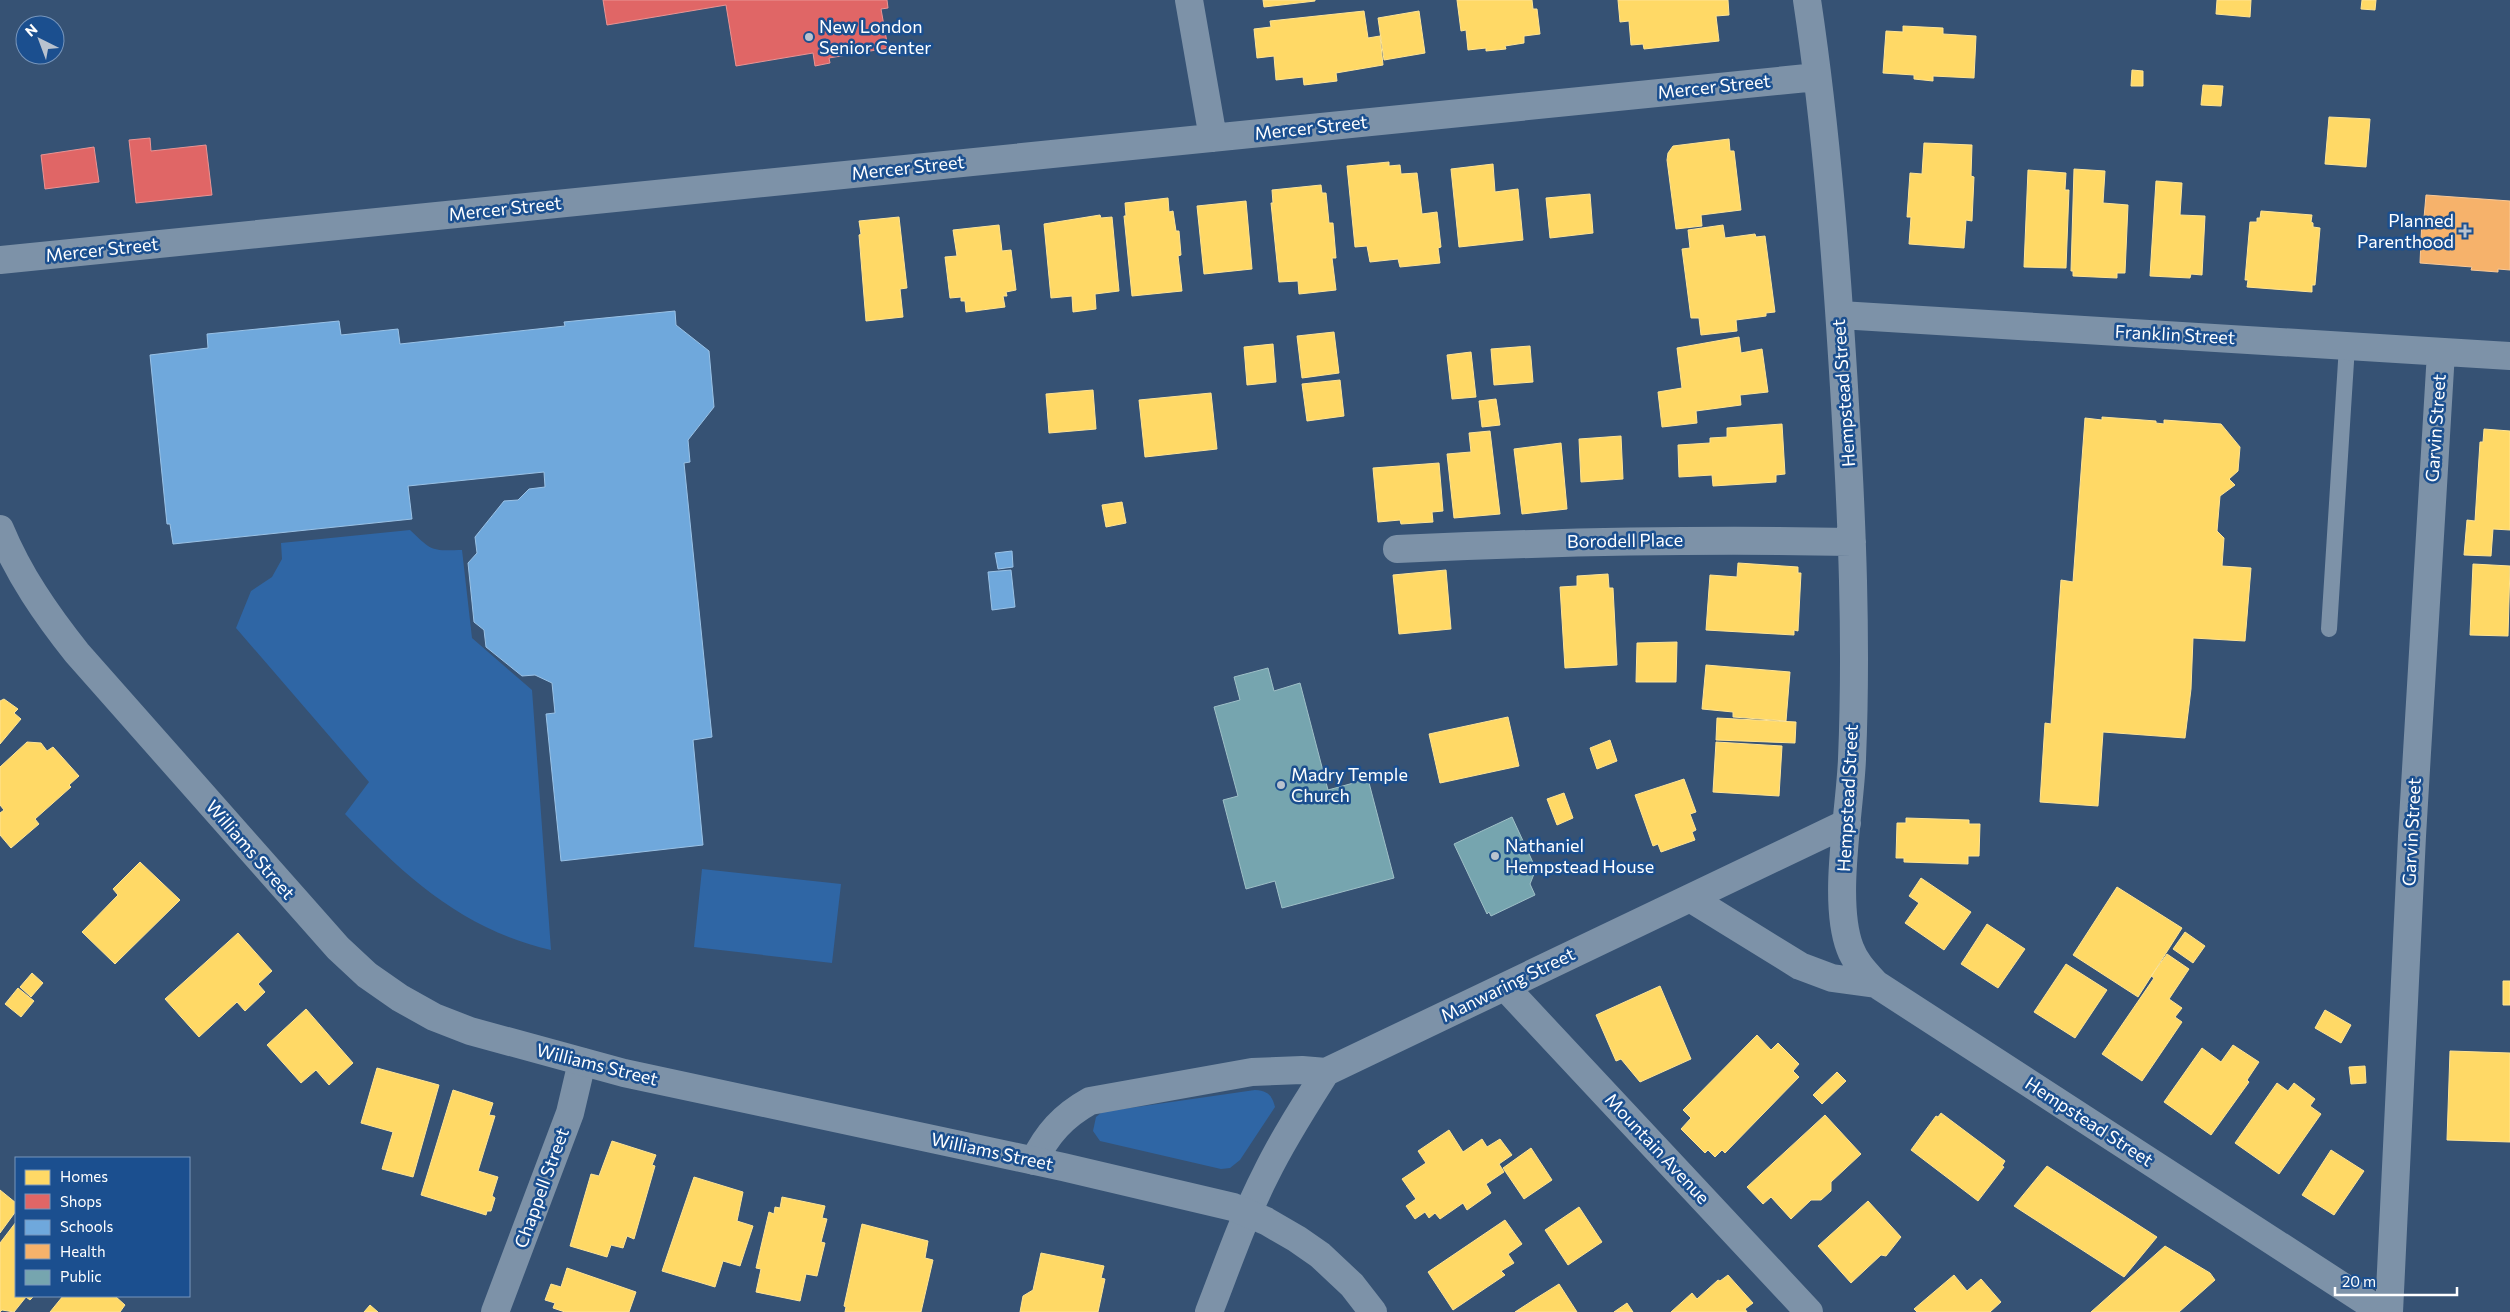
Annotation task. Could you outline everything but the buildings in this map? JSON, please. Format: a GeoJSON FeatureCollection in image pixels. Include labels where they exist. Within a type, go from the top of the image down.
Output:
{"type":"FeatureCollection","features":[{"type":"Feature","properties":{"kind":"street"},"geometry":{"type":"LineString","coordinates":[[1189,0],[1213,138]]}},
{"type":"Feature","properties":{"kind":"street","name":"Hempstead Street"},"geometry":{"type":"LineString","coordinates":[[1807,0],[1817,77],[1840,315],[1852,542],[1854,644],[1852,760],[1843,886],[1844,929],[1850,950],[1861,969],[1876,984],[2382,1312]]}},
{"type":"Feature","properties":{"kind":"street","name":"Mercer Street"},"geometry":{"type":"LineString","coordinates":[[0,260],[1817,77]]}},
{"type":"Feature","properties":{"kind":"street","name":"Franklin Street"},"geometry":{"type":"LineString","coordinates":[[1840,315],[2510,356]]}},
{"type":"Feature","properties":{"kind":"street","name":"Garvin Street"},"geometry":{"type":"LineString","coordinates":[[2389,1312],[2412,836],[2441,352]]}},
{"type":"Feature","properties":{"kind":"street","name":"Williams Street"},"geometry":{"type":"LineString","coordinates":[[0,528],[5,557],[27,585],[50,620],[77,653],[308,916],[367,975],[400,998],[434,1017],[470,1031],[582,1062],[1198,1197],[1248,1213],[1297,1239],[1326,1260],[1352,1285],[1373,1312]]}},
{"type":"Feature","properties":{"kind":"street","name":"Borodell Place"},"geometry":{"type":"LineString","coordinates":[[1397,549],[1543,542],[1679,540],[1852,542]]}},
{"type":"Feature","properties":{"kind":"street","name":"Manwaring Street"},"geometry":{"type":"LineString","coordinates":[[1034,1161],[1044,1141],[1058,1123],[1074,1110],[1093,1100],[1252,1072],[1302,1070],[1326,1072],[1847,822]]}},
{"type":"Feature","properties":{"kind":"street"},"geometry":{"type":"LineString","coordinates":[[1690,898],[1800,966],[1832,978],[1876,984]]}},
{"type":"Feature","properties":{"kind":"street","name":"Mountain Avenue"},"geometry":{"type":"LineString","coordinates":[[1505,987],[1809,1312]]}},
{"type":"Feature","properties":{"kind":"street","name":"Chappell Street"},"geometry":{"type":"LineString","coordinates":[[495,1312],[570,1113],[582,1062]]}},
{"type":"Feature","properties":{"kind":"street"},"geometry":{"type":"LineString","coordinates":[[1209,1312],[1248,1213],[1266,1174],[1294,1122],[1326,1072]]}},
{"type":"Feature","properties":{"kind":"lane"},"geometry":{"type":"LineString","coordinates":[[2329,629],[2347,346]]}},
{"type":"Feature","properties":{"kind":"shaded area"},"geometry":{"type":"Polygon","coordinates":[[[410,530],[428,546],[438,550],[462,550],[472,638],[532,690],[551,950],[519,941],[463,915],[414,880],[345,814],[369,782],[236,628],[251,591],[272,577],[282,559],[281,543],[410,530]]]}},
{"type":"Feature","properties":{"kind":"shaded area"},"geometry":{"type":"Polygon","coordinates":[[[702,869],[841,884],[832,963],[694,947],[702,869]]]}},
{"type":"Feature","properties":{"kind":"shaded area"},"geometry":{"type":"Polygon","coordinates":[[[1255,1090],[1269,1094],[1275,1107],[1240,1160],[1230,1168],[1221,1169],[1100,1141],[1093,1131],[1096,1117],[1102,1112],[1255,1090]]]}},
{"type":"Feature","properties":{"kind":"place","name":"New London Senior Center"},"geometry":{"type":"Point","coordinates":[809,37]}},
{"type":"Feature","properties":{"kind":"place","name":"Planned Parenthood"},"geometry":{"type":"Point","coordinates":[2465,231]}},
{"type":"Feature","properties":{"kind":"place","name":"Madry Temple Church"},"geometry":{"type":"Point","coordinates":[1281,785]}},
{"type":"Feature","properties":{"kind":"place","name":"Nathaniel Hempstead House"},"geometry":{"type":"Point","coordinates":[1495,856]}}]}
